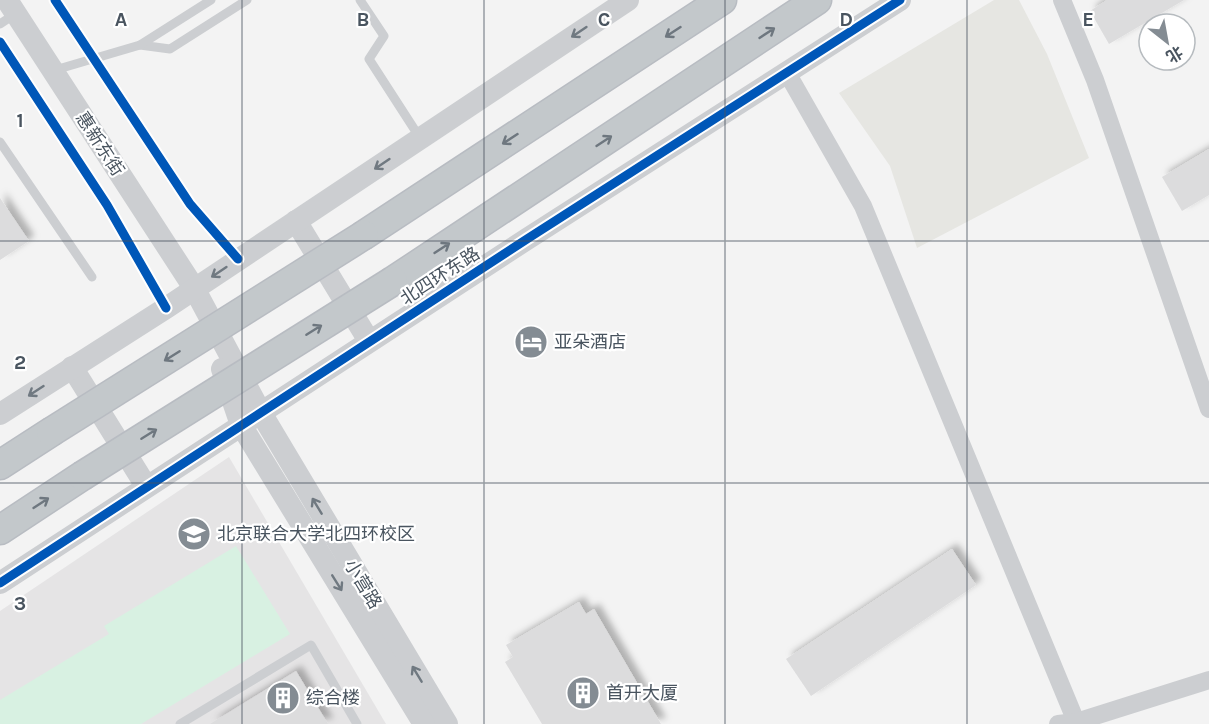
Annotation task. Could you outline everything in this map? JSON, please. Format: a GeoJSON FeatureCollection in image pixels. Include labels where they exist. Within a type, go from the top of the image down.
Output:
{"type":"FeatureCollection","features":[{"type":"Feature","properties":{"kind":"highway"},"geometry":{"type":"LineString","coordinates":[[0,465],[364,235],[722,0]]}},
{"type":"Feature","properties":{"kind":"highway","name":"北四环东路"},"geometry":{"type":"LineString","coordinates":[[0,530],[393,281],[817,0]]}},
{"type":"Feature","properties":{"kind":"street"},"geometry":{"type":"LineString","coordinates":[[0,414],[628,0]]}},
{"type":"Feature","properties":{"kind":"street","name":"北四环东路"},"geometry":{"type":"LineString","coordinates":[[0,584],[369,341],[786,71],[900,0]]}},
{"type":"Feature","properties":{"kind":"street"},"geometry":{"type":"LineString","coordinates":[[1062,0],[1095,80],[1209,409]]}},
{"type":"Feature","properties":{"kind":"street","name":"惠新东街"},"geometry":{"type":"LineString","coordinates":[[7,13],[53,71],[194,288]]}},
{"type":"Feature","properties":{"kind":"street"},"geometry":{"type":"LineString","coordinates":[[786,71],[863,206],[1070,723],[1209,680]]}},
{"type":"Feature","properties":{"kind":"street"},"geometry":{"type":"LineString","coordinates":[[296,221],[369,341]]}},
{"type":"Feature","properties":{"kind":"street","name":"小营路"},"geometry":{"type":"LineString","coordinates":[[194,288],[261,413],[447,724]]}},
{"type":"Feature","properties":{"kind":"street","name":"小营路"},"geometry":{"type":"LineString","coordinates":[[194,288],[241,425],[424,724]]}},
{"type":"Feature","properties":{"kind":"street"},"geometry":{"type":"LineString","coordinates":[[72,367],[147,486]]}},
{"type":"Feature","properties":{"kind":"lane"},"geometry":{"type":"LineString","coordinates":[[53,71],[140,45],[211,0]]}},
{"type":"Feature","properties":{"kind":"lane"},"geometry":{"type":"LineString","coordinates":[[140,45],[170,49],[247,0]]}},
{"type":"Feature","properties":{"kind":"lane"},"geometry":{"type":"LineString","coordinates":[[360,0],[384,36],[369,59],[420,138]]}},
{"type":"Feature","properties":{"kind":"lane"},"geometry":{"type":"LineString","coordinates":[[0,142],[92,277]]}},
{"type":"Feature","properties":{"kind":"lane"},"geometry":{"type":"LineString","coordinates":[[180,724],[311,645],[357,724]]}},
{"type":"Feature","properties":{"kind":"shaded area"},"geometry":{"type":"Polygon","coordinates":[[[994,0],[1019,0],[1047,54],[1089,158],[917,248],[890,166],[839,93],[994,0]]]}},
{"type":"Feature","properties":{"kind":"shaded area","name":"北京联合大学北四环校区"},"geometry":{"type":"Polygon","coordinates":[[[229,457],[386,724],[0,724],[0,611],[229,457]]]}},
{"type":"Feature","properties":{"kind":"green space"},"geometry":{"type":"Polygon","coordinates":[[[236,546],[290,634],[141,724],[0,724],[0,700],[109,634],[104,626],[236,546]]]}},
{"type":"Feature","properties":{"kind":"building"},"geometry":{"type":"Polygon","coordinates":[[[1107,0],[1184,0],[1164,12],[1137,12],[1137,28],[1109,44],[1090,11],[1107,0]]]}},
{"type":"Feature","properties":{"kind":"building"},"geometry":{"type":"Polygon","coordinates":[[[1209,149],[1209,195],[1182,211],[1162,177],[1209,149]]]}},
{"type":"Feature","properties":{"kind":"building"},"geometry":{"type":"Polygon","coordinates":[[[0,198],[29,241],[0,260],[0,198]]]}},
{"type":"Feature","properties":{"kind":"building"},"geometry":{"type":"Polygon","coordinates":[[[952,549],[976,585],[811,696],[786,659],[952,549]]]}},
{"type":"Feature","properties":{"kind":"building","name":"首开大厦"},"geometry":{"type":"Polygon","coordinates":[[[579,602],[586,614],[594,609],[661,724],[542,724],[505,662],[513,657],[506,645],[579,602]]]}},
{"type":"Feature","properties":{"kind":"building","name":"综合楼"},"geometry":{"type":"Polygon","coordinates":[[[296,671],[328,724],[210,724],[296,671]]]}},
{"type":"Feature","properties":{"kind":"cycle path"},"geometry":{"type":"LineString","coordinates":[[55,0],[190,204],[238,259]]}},
{"type":"Feature","properties":{"kind":"cycle path"},"geometry":{"type":"LineString","coordinates":[[0,583],[527,239],[900,0]]}},
{"type":"Feature","properties":{"kind":"cycle path"},"geometry":{"type":"LineString","coordinates":[[0,42],[107,205],[166,308]]}},
{"type":"Feature","properties":{"kind":"place","name":"亚朵酒店"},"geometry":{"type":"Point","coordinates":[531,342]}},
{"type":"Feature","properties":{"kind":"place","name":"北京联合大学北四环校区"},"geometry":{"type":"Point","coordinates":[194,534]}},
{"type":"Feature","properties":{"kind":"place","name":"首开大厦"},"geometry":{"type":"Point","coordinates":[583,693]}},
{"type":"Feature","properties":{"kind":"place","name":"综合楼"},"geometry":{"type":"Point","coordinates":[283,698]}}]}
